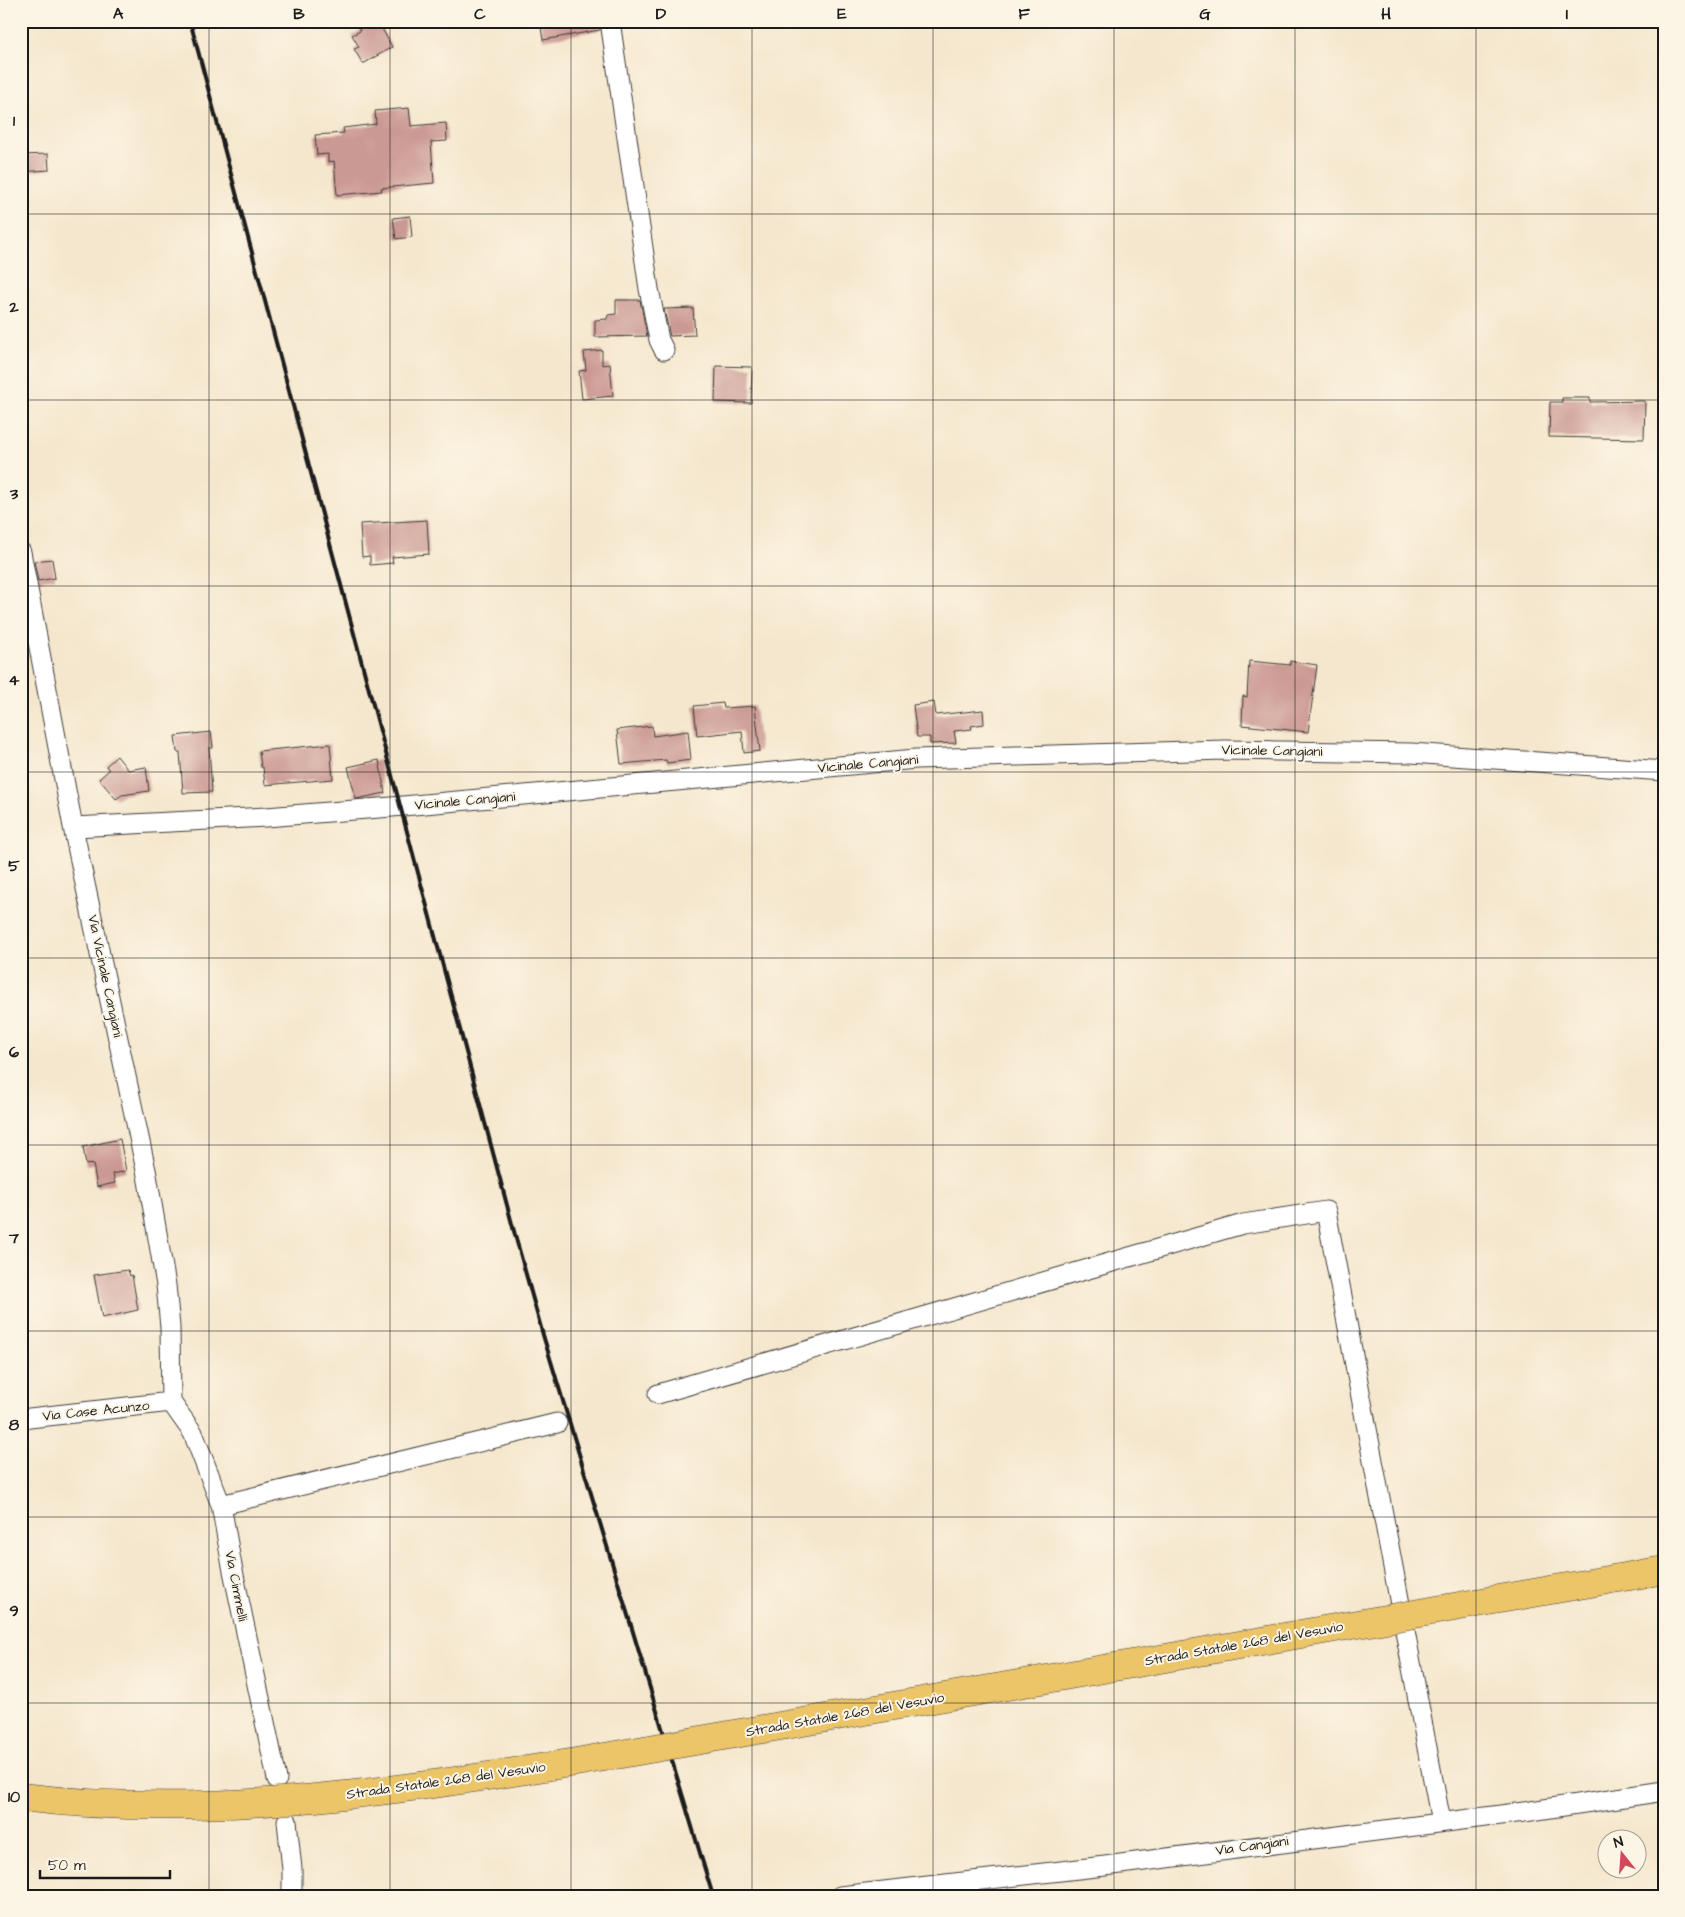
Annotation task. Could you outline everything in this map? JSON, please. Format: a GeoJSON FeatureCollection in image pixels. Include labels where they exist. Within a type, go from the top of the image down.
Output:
{"type":"FeatureCollection","features":[{"type":"Feature","properties":{"kind":"highway","name":"Strada Statale 268 del Vesuvio"},"geometry":{"type":"LineString","coordinates":[[21,1797],[104,1804],[171,1806],[239,1804],[365,1794],[442,1784],[586,1761],[1664,1570]]}},
{"type":"Feature","properties":{"kind":"street"},"geometry":{"type":"LineString","coordinates":[[610,21],[649,289],[659,340],[664,350]]}},
{"type":"Feature","properties":{"kind":"street","name":"Via Vicinale Cangiani"},"geometry":{"type":"LineString","coordinates":[[21,552],[74,827],[147,1175],[166,1285],[170,1327],[171,1402]]}},
{"type":"Feature","properties":{"kind":"street","name":"Vicinale Cangiani"},"geometry":{"type":"LineString","coordinates":[[74,827],[266,817],[392,807],[916,759],[1207,750],[1411,753],[1664,771]]}},
{"type":"Feature","properties":{"kind":"street"},"geometry":{"type":"LineString","coordinates":[[658,1394],[1243,1224],[1326,1210],[1441,1822]]}},
{"type":"Feature","properties":{"kind":"street","name":"Via Case Acunzo"},"geometry":{"type":"LineString","coordinates":[[21,1419],[171,1402]]}},
{"type":"Feature","properties":{"kind":"street","name":"Via Cimmelli"},"geometry":{"type":"LineString","coordinates":[[171,1402],[193,1433],[221,1505],[277,1779]]}},
{"type":"Feature","properties":{"kind":"street"},"geometry":{"type":"LineString","coordinates":[[221,1505],[557,1423]]}},
{"type":"Feature","properties":{"kind":"street","name":"Via Cangiani"},"geometry":{"type":"LineString","coordinates":[[840,1896],[1105,1866],[1524,1812],[1664,1791]]}},
{"type":"Feature","properties":{"kind":"street"},"geometry":{"type":"LineString","coordinates":[[287,1821],[292,1869],[292,1896]]}},
{"type":"Feature","properties":{"kind":"building"},"geometry":{"type":"Polygon","coordinates":[[[356,21],[378,21],[392,47],[363,64],[354,49],[359,47],[352,35],[360,31],[356,21]]]}},
{"type":"Feature","properties":{"kind":"building"},"geometry":{"type":"Polygon","coordinates":[[[540,21],[599,21],[600,30],[543,40],[540,21]]]}},
{"type":"Feature","properties":{"kind":"building"},"geometry":{"type":"Polygon","coordinates":[[[409,108],[411,126],[446,123],[447,141],[431,142],[434,183],[381,188],[382,191],[337,195],[334,161],[328,162],[328,154],[317,155],[315,135],[344,133],[343,128],[376,124],[375,111],[409,108]]]}},
{"type":"Feature","properties":{"kind":"building"},"geometry":{"type":"Polygon","coordinates":[[[48,154],[49,170],[21,172],[21,155],[48,154]]]}},
{"type":"Feature","properties":{"kind":"building"},"geometry":{"type":"Polygon","coordinates":[[[410,216],[412,237],[396,239],[393,218],[410,216]]]}},
{"type":"Feature","properties":{"kind":"building"},"geometry":{"type":"Polygon","coordinates":[[[616,300],[640,300],[647,336],[595,337],[595,320],[607,319],[608,315],[616,314],[616,300]]]}},
{"type":"Feature","properties":{"kind":"building"},"geometry":{"type":"Polygon","coordinates":[[[693,308],[695,335],[670,336],[664,309],[693,308]]]}},
{"type":"Feature","properties":{"kind":"building"},"geometry":{"type":"Polygon","coordinates":[[[602,350],[602,365],[610,364],[613,396],[582,399],[579,371],[586,370],[584,352],[602,350]]]}},
{"type":"Feature","properties":{"kind":"building"},"geometry":{"type":"Polygon","coordinates":[[[716,366],[752,367],[751,403],[715,402],[716,366]]]}},
{"type":"Feature","properties":{"kind":"building"},"geometry":{"type":"Polygon","coordinates":[[[1562,398],[1590,398],[1590,402],[1645,401],[1644,439],[1549,437],[1550,402],[1562,402],[1562,398]]]}},
{"type":"Feature","properties":{"kind":"building"},"geometry":{"type":"Polygon","coordinates":[[[427,520],[429,554],[392,557],[393,563],[370,565],[370,556],[362,557],[360,524],[427,520]]]}},
{"type":"Feature","properties":{"kind":"building"},"geometry":{"type":"Polygon","coordinates":[[[52,559],[55,578],[38,581],[34,561],[52,559]]]}},
{"type":"Feature","properties":{"kind":"building"},"geometry":{"type":"Polygon","coordinates":[[[1249,661],[1290,665],[1290,661],[1317,665],[1308,732],[1242,725],[1243,696],[1247,697],[1249,661]]]}},
{"type":"Feature","properties":{"kind":"building"},"geometry":{"type":"Polygon","coordinates":[[[934,702],[936,715],[983,710],[984,724],[971,726],[972,729],[954,731],[956,743],[930,744],[930,737],[917,737],[913,705],[934,702]]]}},
{"type":"Feature","properties":{"kind":"building"},"geometry":{"type":"Polygon","coordinates":[[[723,703],[724,708],[755,706],[760,751],[744,753],[742,731],[697,736],[694,706],[723,703]]]}},
{"type":"Feature","properties":{"kind":"building"},"geometry":{"type":"Polygon","coordinates":[[[652,726],[653,736],[688,731],[691,760],[667,763],[666,760],[621,764],[617,730],[652,726]]]}},
{"type":"Feature","properties":{"kind":"building"},"geometry":{"type":"Polygon","coordinates":[[[211,732],[213,748],[209,748],[212,792],[183,793],[180,752],[177,752],[175,736],[211,732]]]}},
{"type":"Feature","properties":{"kind":"building"},"geometry":{"type":"Polygon","coordinates":[[[330,744],[333,779],[265,785],[259,751],[330,744]]]}},
{"type":"Feature","properties":{"kind":"building"},"geometry":{"type":"Polygon","coordinates":[[[117,756],[128,770],[146,767],[149,791],[122,795],[116,799],[99,779],[109,770],[106,766],[117,756]]]}},
{"type":"Feature","properties":{"kind":"building"},"geometry":{"type":"Polygon","coordinates":[[[379,760],[385,793],[356,799],[348,767],[379,760]]]}},
{"type":"Feature","properties":{"kind":"building"},"geometry":{"type":"Polygon","coordinates":[[[120,1139],[126,1171],[113,1174],[115,1183],[97,1187],[93,1164],[86,1165],[83,1147],[120,1139]]]}},
{"type":"Feature","properties":{"kind":"building"},"geometry":{"type":"Polygon","coordinates":[[[128,1270],[130,1276],[132,1275],[138,1310],[102,1318],[94,1275],[128,1270]]]}},
{"type":"Feature","properties":{"kind":"railway"},"geometry":{"type":"LineString","coordinates":[[190,21],[515,1235],[543,1335],[713,1896]]}}]}
